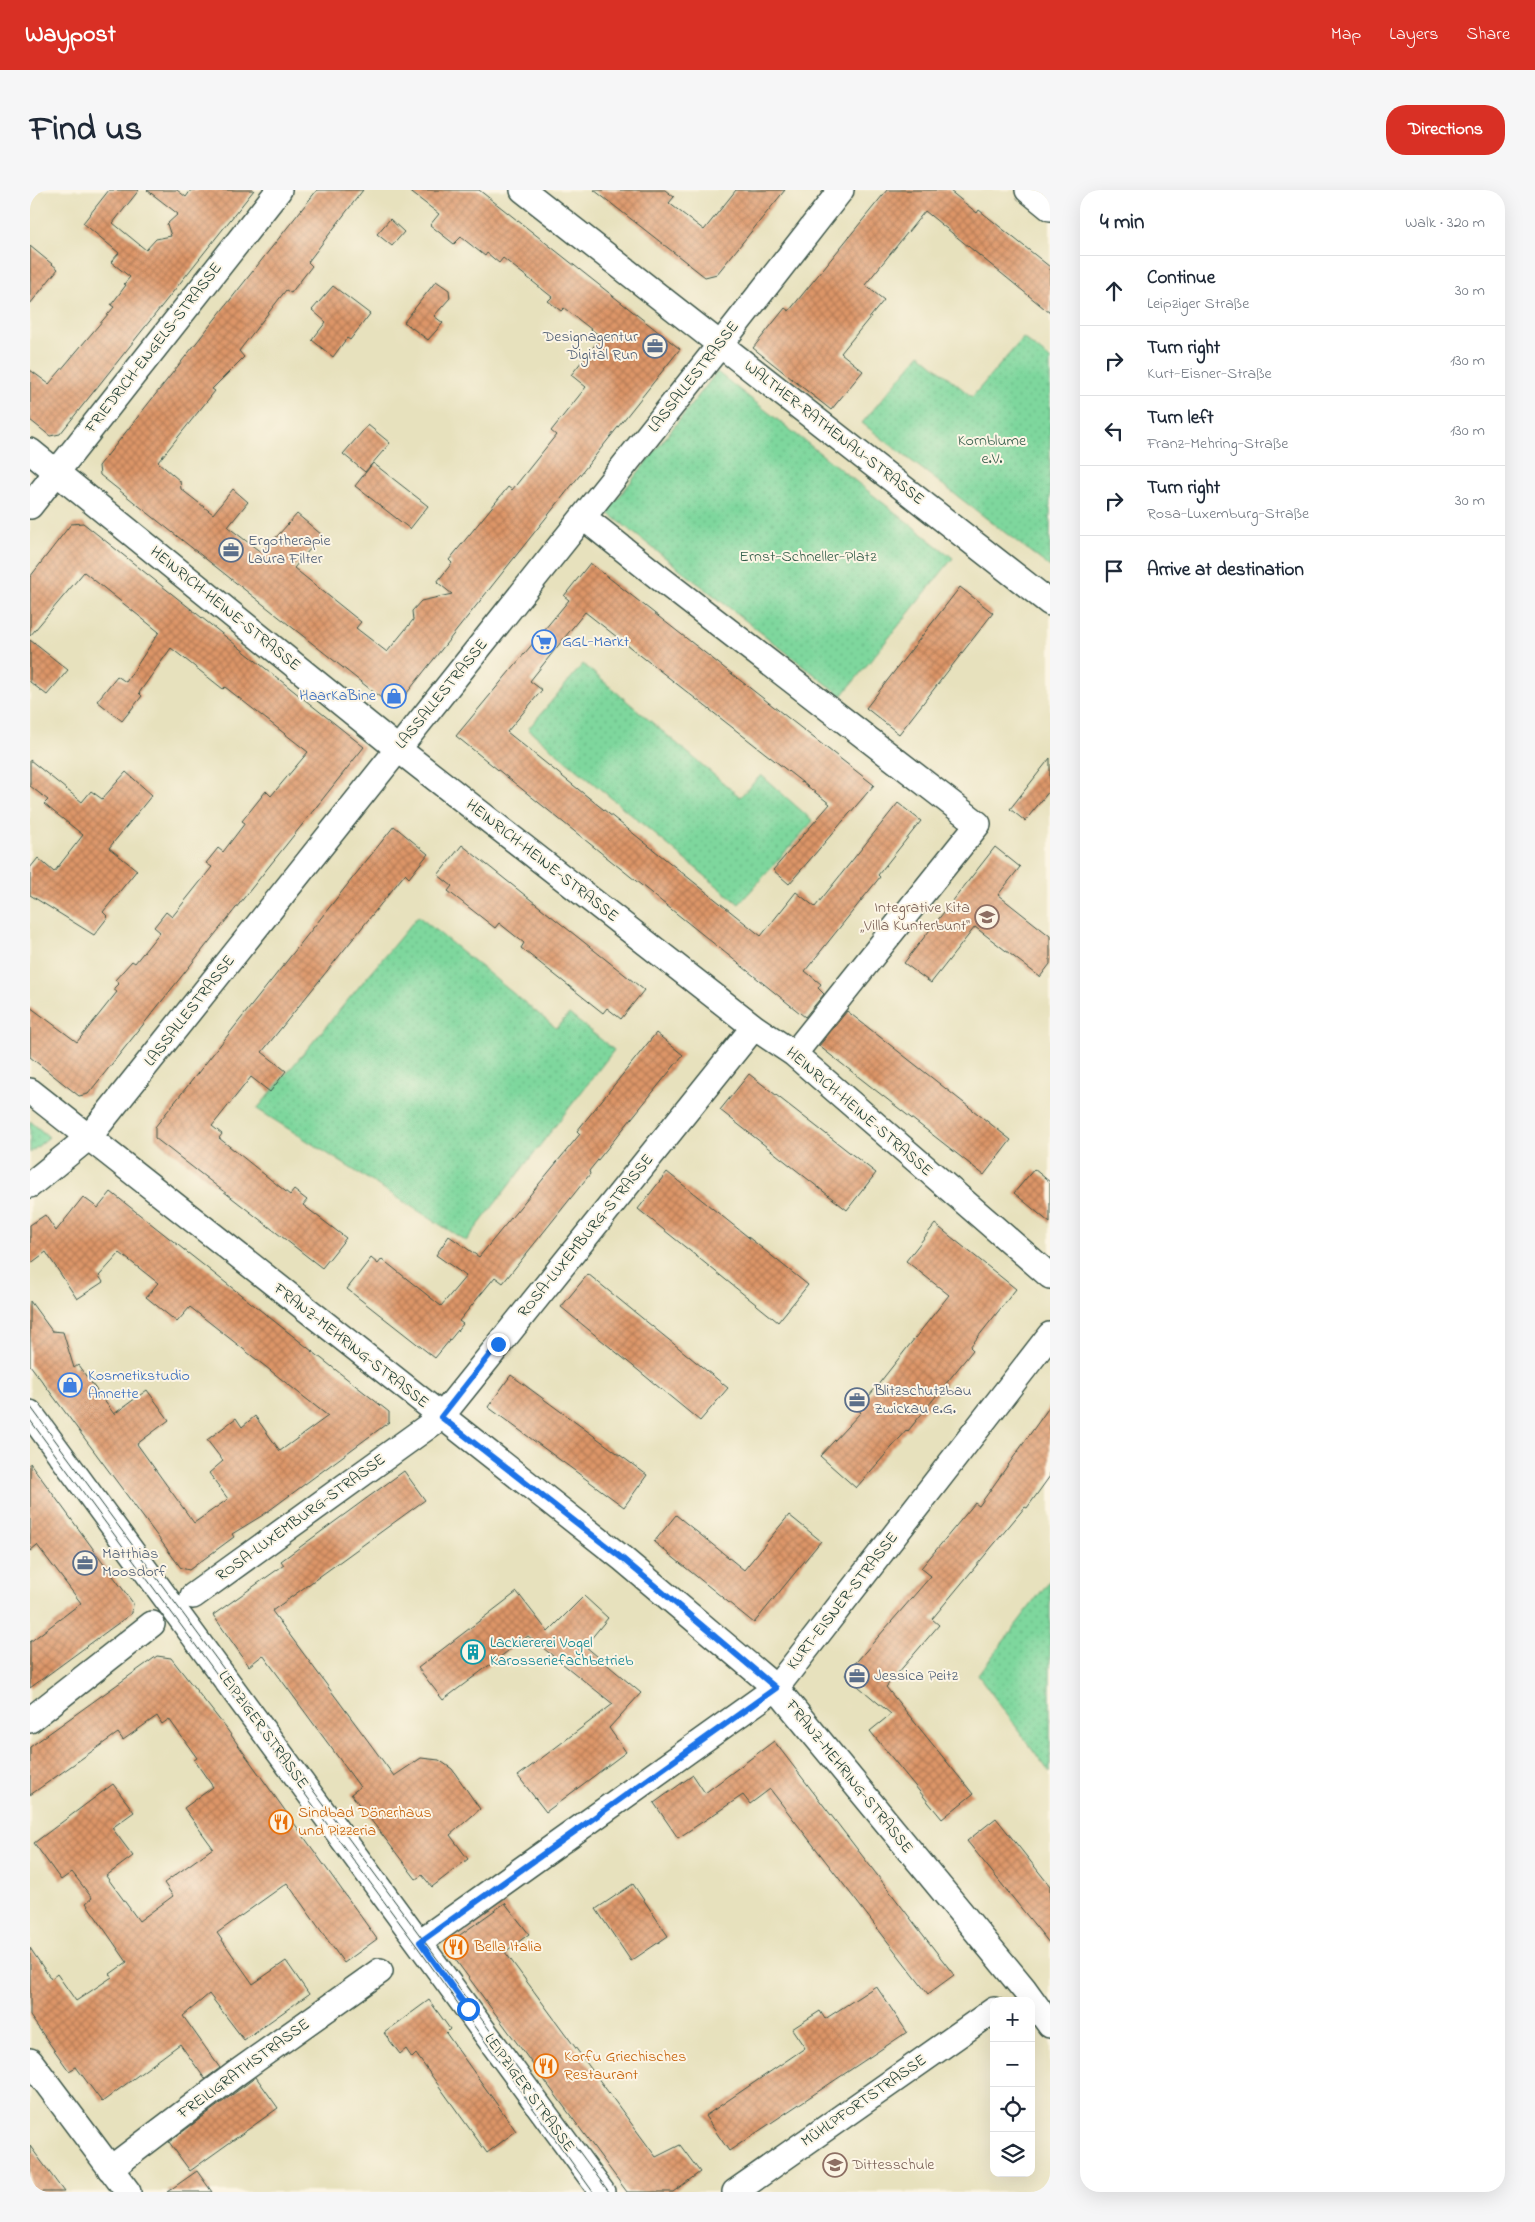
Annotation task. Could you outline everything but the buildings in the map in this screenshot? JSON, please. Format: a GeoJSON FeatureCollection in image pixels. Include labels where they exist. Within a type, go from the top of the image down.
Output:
{"type":"FeatureCollection","features":[{"type":"Feature","properties":{"kind":"street","name":"FRIEDRICH-ENGELS-STRASSE"},"geometry":{"type":"LineString","coordinates":[[30,506],[279,190]]}},
{"type":"Feature","properties":{"kind":"street","name":"WALTHER-RATHENAU-STRASSE"},"geometry":{"type":"LineString","coordinates":[[523,190],[1050,603]]}},
{"type":"Feature","properties":{"kind":"street","name":"LASSALLESTRASSE"},"geometry":{"type":"LineString","coordinates":[[30,1185],[89,1138],[584,517],[841,190]]}},
{"type":"Feature","properties":{"kind":"street"},"geometry":{"type":"LineString","coordinates":[[1028,190],[1050,208]]}},
{"type":"Feature","properties":{"kind":"street","name":"HEINRICH-HEINE-STRASSE"},"geometry":{"type":"LineString","coordinates":[[30,451],[398,749],[754,1027],[794,1054],[1050,1276]]}},
{"type":"Feature","properties":{"kind":"street"},"geometry":{"type":"LineString","coordinates":[[584,517],[661,579],[978,824],[794,1054]]}},
{"type":"Feature","properties":{"kind":"street","name":"ROSA-LUXEMBURG-STRASSE"},"geometry":{"type":"LineString","coordinates":[[193,1596],[441,1417],[754,1027]]}},
{"type":"Feature","properties":{"kind":"street","name":"FRANZ-MEHRING-STRASSE"},"geometry":{"type":"LineString","coordinates":[[30,1091],[623,1559],[776,1688],[1016,1995],[1050,2025]]}},
{"type":"Feature","properties":{"kind":"street","name":"KURT-EISNER-STRASSE"},"geometry":{"type":"LineString","coordinates":[[420,1942],[776,1688],[1050,1335]]}},
{"type":"Feature","properties":{"kind":"street","name":"LEIPZIGER STRASSE"},"geometry":{"type":"LineString","coordinates":[[30,1413],[602,2192]]}},
{"type":"Feature","properties":{"kind":"street"},"geometry":{"type":"LineString","coordinates":[[30,1720],[152,1624]]}},
{"type":"Feature","properties":{"kind":"street","name":"FREILIGRATHSTRASSE"},"geometry":{"type":"LineString","coordinates":[[110,2169],[238,2072],[380,1971]]}},
{"type":"Feature","properties":{"kind":"street","name":"MÜHLPFORTSTRASSE"},"geometry":{"type":"LineString","coordinates":[[735,2192],[990,2013]]}},
{"type":"Feature","properties":{"kind":"street"},"geometry":{"type":"LineString","coordinates":[[30,2061],[128,2192]]}},
{"type":"Feature","properties":{"kind":"green space","name":"Kornblume e.V."},"geometry":{"type":"Polygon","coordinates":[[[1023,338],[1050,359],[1050,567],[862,423],[920,354],[972,397],[1023,338]]]}},
{"type":"Feature","properties":{"kind":"green space","name":"Ernst-Schneller-Platz"},"geometry":{"type":"Polygon","coordinates":[[[717,372],[953,558],[842,696],[607,512],[717,372]]]}},
{"type":"Feature","properties":{"kind":"green space"},"geometry":{"type":"Polygon","coordinates":[[[583,664],[740,797],[761,775],[813,821],[739,904],[528,729],[583,664]]]}},
{"type":"Feature","properties":{"kind":"green space"},"geometry":{"type":"Polygon","coordinates":[[[418,916],[556,1028],[569,1014],[614,1050],[466,1241],[257,1109],[418,916]]]}},
{"type":"Feature","properties":{"kind":"green space"},"geometry":{"type":"Polygon","coordinates":[[[30,1121],[49,1137],[30,1153],[30,1121]]]}},
{"type":"Feature","properties":{"kind":"green space"},"geometry":{"type":"Polygon","coordinates":[[[1050,1580],[1050,1773],[978,1675],[1050,1580]]]}},
{"type":"Feature","properties":{"kind":"tram line"},"geometry":{"type":"LineString","coordinates":[[30,1406],[609,2192]]}},
{"type":"Feature","properties":{"kind":"tram line"},"geometry":{"type":"LineString","coordinates":[[30,1420],[416,1945],[593,2192]]}},
{"type":"Feature","properties":{"kind":"place","name":"Designagentur Digital Run"},"geometry":{"type":"Point","coordinates":[655,346]}},
{"type":"Feature","properties":{"kind":"place","name":"Ergotherapie Laura Filter"},"geometry":{"type":"Point","coordinates":[231,550]}},
{"type":"Feature","properties":{"kind":"place","name":"GGL-Markt"},"geometry":{"type":"Point","coordinates":[544,642]}},
{"type":"Feature","properties":{"kind":"place","name":"HaarKaBine"},"geometry":{"type":"Point","coordinates":[394,696]}},
{"type":"Feature","properties":{"kind":"place","name":"Integrative Kita „Villa Kunterbunt“"},"geometry":{"type":"Point","coordinates":[987,917]}},
{"type":"Feature","properties":{"kind":"place","name":"Kosmetikstudio Annette"},"geometry":{"type":"Point","coordinates":[70,1385]}},
{"type":"Feature","properties":{"kind":"place","name":"Blitzschutzbau Zwickau e.G."},"geometry":{"type":"Point","coordinates":[857,1400]}},
{"type":"Feature","properties":{"kind":"place","name":"Matthias Moosdorf"},"geometry":{"type":"Point","coordinates":[85,1563]}},
{"type":"Feature","properties":{"kind":"place","name":"Lackiererei Vogel Karosseriefachbetrieb"},"geometry":{"type":"Point","coordinates":[473,1652]}},
{"type":"Feature","properties":{"kind":"place","name":"Jessica Peitz"},"geometry":{"type":"Point","coordinates":[857,1676]}},
{"type":"Feature","properties":{"kind":"place","name":"Sindbad Dönerhaus und Pizzeria"},"geometry":{"type":"Point","coordinates":[281,1822]}},
{"type":"Feature","properties":{"kind":"place","name":"Bella Italia"},"geometry":{"type":"Point","coordinates":[456,1947]}},
{"type":"Feature","properties":{"kind":"place","name":"Korfu Griechisches Restaurant"},"geometry":{"type":"Point","coordinates":[546,2066]}},
{"type":"Feature","properties":{"kind":"place","name":"Dittesschule"},"geometry":{"type":"Point","coordinates":[835,2165]}},
{"type":"Feature","properties":{"kind":"route"},"geometry":{"type":"LineString","coordinates":[[468,2009],[420,1942],[776,1688],[623,1559],[441,1417],[498,1344]]}}]}
